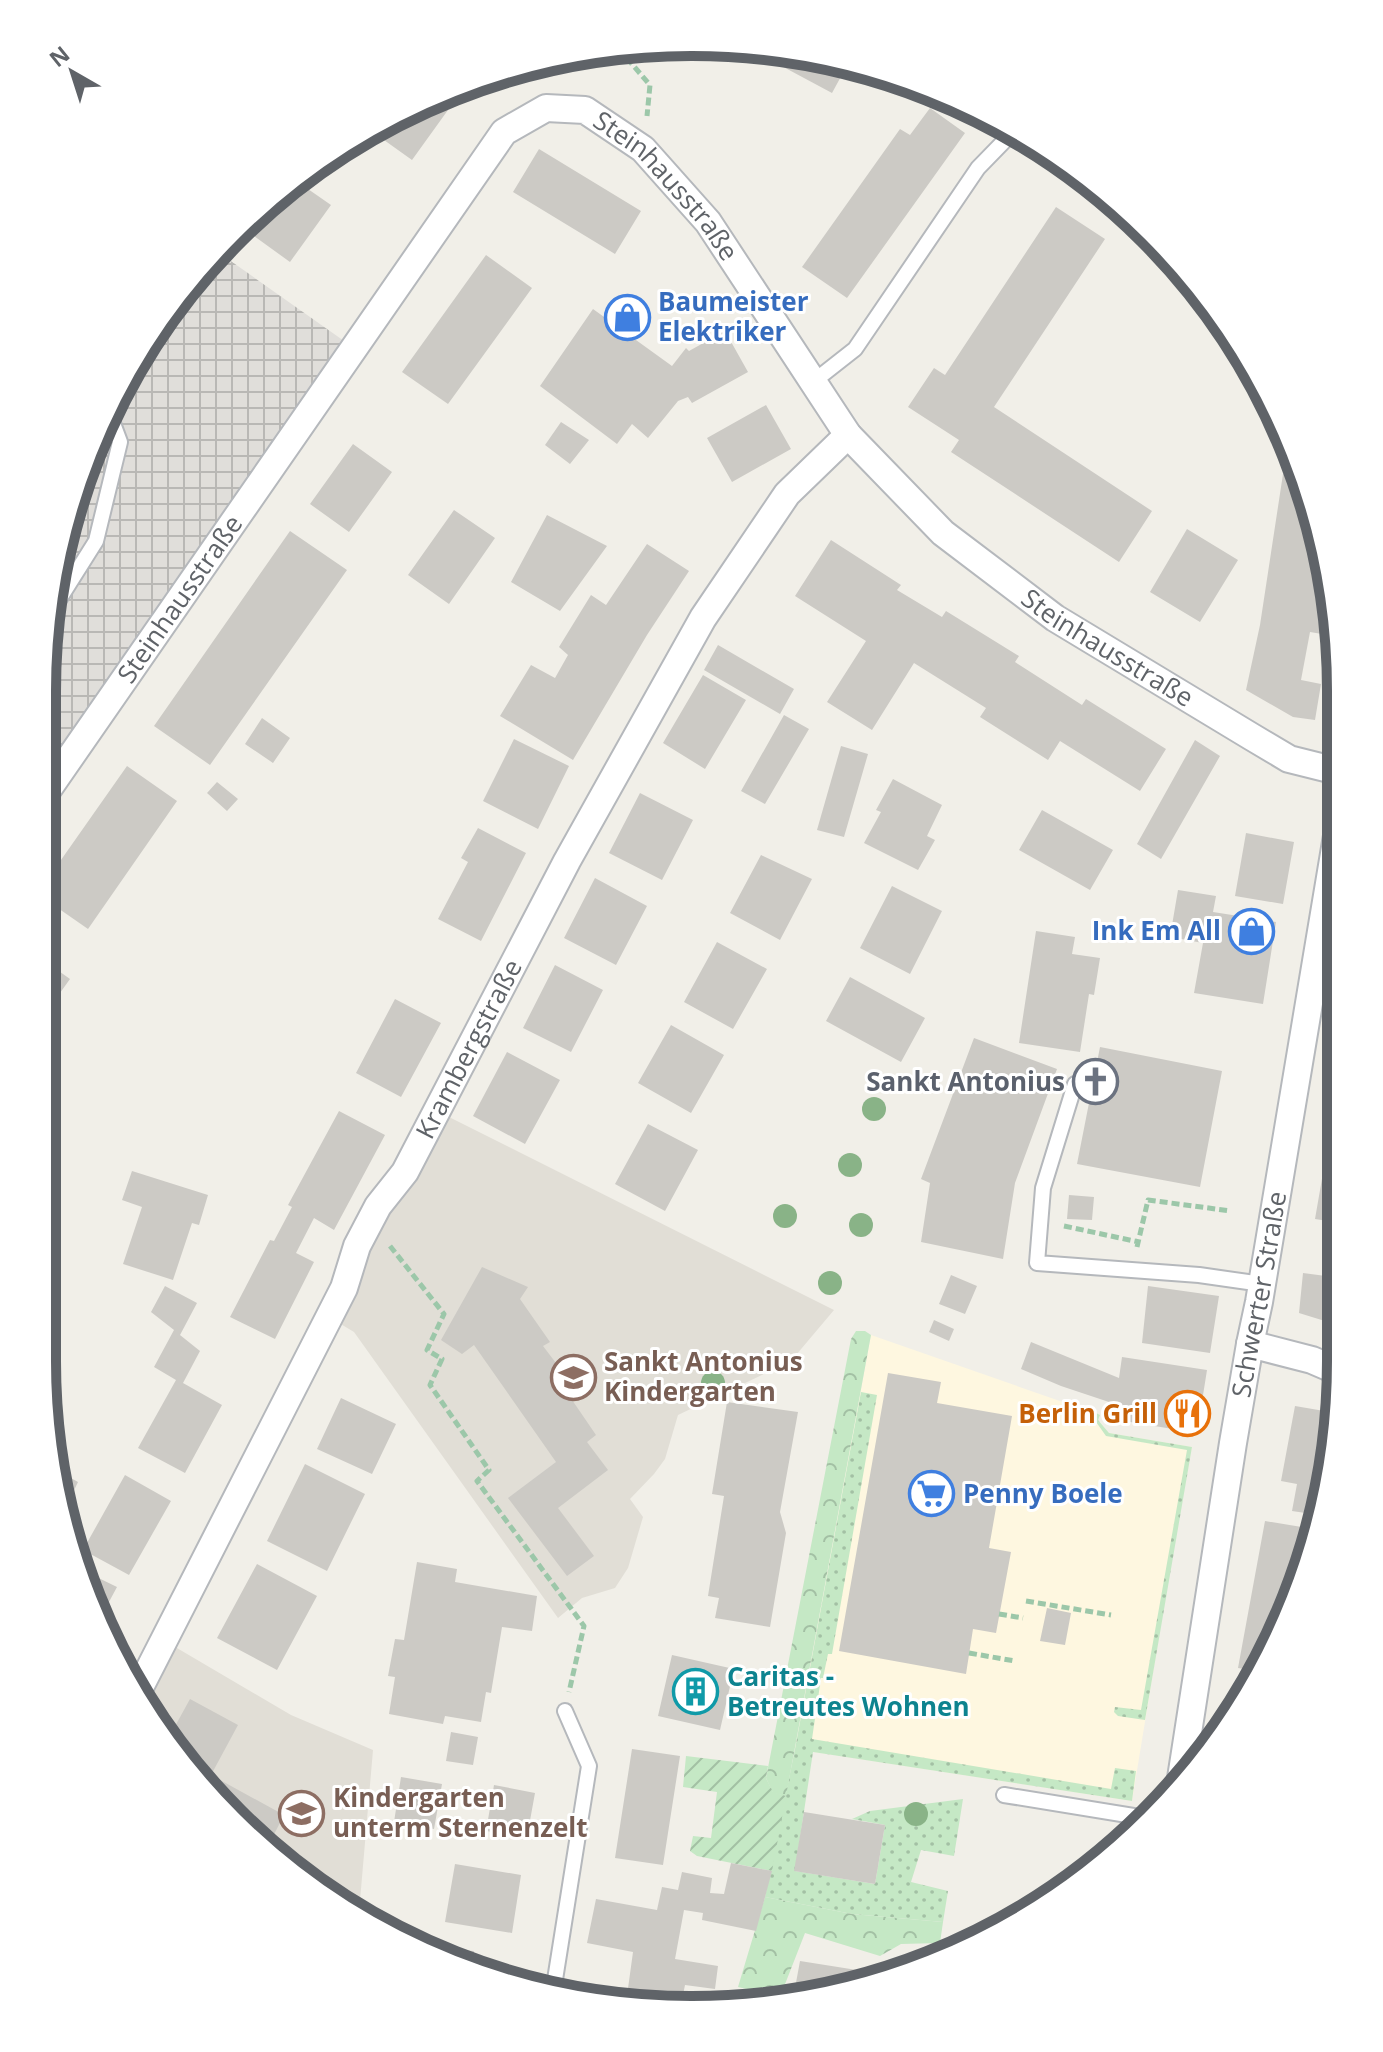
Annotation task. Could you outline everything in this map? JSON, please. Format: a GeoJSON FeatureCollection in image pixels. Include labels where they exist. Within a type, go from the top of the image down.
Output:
{"type":"FeatureCollection","features":[{"type":"Feature","properties":{"kind":"street","name":"Steinhausstraße"},"geometry":{"type":"LineString","coordinates":[[56,778],[504,132],[546,108],[585,110],[643,149],[708,222],[848,435],[943,533],[1055,618],[1289,759],[1327,768]]}},
{"type":"Feature","properties":{"kind":"street","name":"Krambergstraße"},"geometry":{"type":"LineString","coordinates":[[143,1681],[344,1288],[365,1230],[378,1206],[405,1172],[567,861],[703,618],[787,494],[848,435]]}},
{"type":"Feature","properties":{"kind":"street","name":"Schwerter Straße"},"geometry":{"type":"LineString","coordinates":[[1183,1762],[1250,1344],[1327,896]]}},
{"type":"Feature","properties":{"kind":"street"},"geometry":{"type":"LineString","coordinates":[[1250,1344],[1327,1366]]}},
{"type":"Feature","properties":{"kind":"lane"},"geometry":{"type":"LineString","coordinates":[[813,382],[855,349],[978,168],[1006,139]]}},
{"type":"Feature","properties":{"kind":"lane"},"geometry":{"type":"LineString","coordinates":[[64,592],[96,541],[120,442],[114,426]]}},
{"type":"Feature","properties":{"kind":"lane"},"geometry":{"type":"LineString","coordinates":[[1075,1084],[1043,1188],[1037,1263],[1199,1275],[1262,1284]]}},
{"type":"Feature","properties":{"kind":"lane"},"geometry":{"type":"LineString","coordinates":[[555,1981],[589,1766],[565,1711]]}},
{"type":"Feature","properties":{"kind":"lane"},"geometry":{"type":"LineString","coordinates":[[1004,1795],[1134,1816]]}},
{"type":"Feature","properties":{"kind":"path"},"geometry":{"type":"LineString","coordinates":[[628,59],[650,85],[643,149]]}},
{"type":"Feature","properties":{"kind":"path"},"geometry":{"type":"LineString","coordinates":[[1132,1270],[1148,1200],[1231,1211]]}},
{"type":"Feature","properties":{"kind":"path"},"geometry":{"type":"LineString","coordinates":[[1069,1227],[1139,1242]]}},
{"type":"Feature","properties":{"kind":"path"},"geometry":{"type":"LineString","coordinates":[[365,1230],[395,1251],[444,1314],[427,1350],[442,1359],[430,1385],[489,1470],[477,1481],[584,1626],[565,1711]]}},
{"type":"Feature","properties":{"kind":"path"},"geometry":{"type":"LineString","coordinates":[[1026,1601],[1111,1615]]}},
{"type":"Feature","properties":{"kind":"path"},"geometry":{"type":"LineString","coordinates":[[999,1614],[1023,1618]]}},
{"type":"Feature","properties":{"kind":"path"},"geometry":{"type":"LineString","coordinates":[[969,1653],[1015,1661]]}},
{"type":"Feature","properties":{"kind":"shaded area"},"geometry":{"type":"Polygon","coordinates":[[[227,258],[354,348],[56,778],[57,650],[68,568],[104,448],[163,338],[227,258]]]}},
{"type":"Feature","properties":{"kind":"shaded area","name":"Sankt Antonius Kindergarten"},"geometry":{"type":"Polygon","coordinates":[[[437,1111],[834,1310],[791,1361],[678,1415],[665,1459],[630,1499],[643,1517],[628,1568],[615,1588],[582,1598],[558,1618],[354,1332],[329,1317],[437,1111]]]}},
{"type":"Feature","properties":{"kind":"shaded area","name":"Penny Boele"},"geometry":{"type":"Polygon","coordinates":[[[871,1335],[1100,1415],[1098,1420],[1109,1433],[1192,1447],[1132,1801],[795,1749],[871,1335]]]}},
{"type":"Feature","properties":{"kind":"shaded area","name":"Kindergarten unterm Sternenzelt"},"geometry":{"type":"Polygon","coordinates":[[[165,1641],[291,1715],[373,1750],[360,1902],[305,1865],[242,1810],[187,1747],[143,1682],[165,1641]]]}},
{"type":"Feature","properties":{"kind":"green space"},"geometry":{"type":"Polygon","coordinates":[[[856,1331],[871,1335],[786,1796],[773,1793],[766,1778],[851,1339],[856,1331]]]}},
{"type":"Feature","properties":{"kind":"green space"},"geometry":{"type":"Polygon","coordinates":[[[861,1392],[877,1395],[832,1654],[828,1654],[821,1678],[812,1739],[1111,1789],[1115,1768],[1136,1771],[1132,1801],[813,1752],[795,1871],[875,1884],[885,1825],[852,1819],[870,1811],[963,1799],[954,1856],[921,1850],[911,1882],[948,1891],[943,1922],[852,1914],[765,1897],[861,1392]]]}},
{"type":"Feature","properties":{"kind":"green space"},"geometry":{"type":"Polygon","coordinates":[[[1096,1413],[1109,1433],[1192,1447],[1145,1720],[1118,1716],[1114,1712],[1115,1707],[1141,1710],[1187,1450],[1106,1436],[1094,1419],[1096,1413]]]}},
{"type":"Feature","properties":{"kind":"green space"},"geometry":{"type":"Polygon","coordinates":[[[686,1756],[768,1766],[766,1778],[773,1792],[786,1796],[772,1871],[697,1856],[690,1851],[693,1836],[711,1838],[717,1792],[683,1787],[686,1756]]]}},
{"type":"Feature","properties":{"kind":"green space"},"geometry":{"type":"Polygon","coordinates":[[[765,1897],[852,1914],[943,1922],[940,1943],[901,1944],[880,1956],[805,1933],[783,1989],[760,1992],[738,1987],[765,1897]]]}},
{"type":"Feature","properties":{"kind":"building"},"geometry":{"type":"Polygon","coordinates":[[[772,61],[842,75],[832,93],[772,61]]]}},
{"type":"Feature","properties":{"kind":"building"},"geometry":{"type":"Polygon","coordinates":[[[443,106],[448,110],[412,160],[381,138],[443,106]]]}},
{"type":"Feature","properties":{"kind":"building"},"geometry":{"type":"Polygon","coordinates":[[[930,108],[965,133],[847,298],[802,267],[900,129],[910,135],[930,108]]]}},
{"type":"Feature","properties":{"kind":"building"},"geometry":{"type":"Polygon","coordinates":[[[539,149],[641,211],[615,254],[513,192],[539,149]]]}},
{"type":"Feature","properties":{"kind":"building"},"geometry":{"type":"Polygon","coordinates":[[[305,187],[331,205],[290,262],[251,234],[305,187]]]}},
{"type":"Feature","properties":{"kind":"building"},"geometry":{"type":"Polygon","coordinates":[[[1056,207],[1105,239],[994,407],[1152,511],[1119,562],[951,452],[959,440],[908,407],[934,368],[945,375],[1056,207]]]}},
{"type":"Feature","properties":{"kind":"building"},"geometry":{"type":"Polygon","coordinates":[[[486,255],[532,288],[448,404],[402,372],[486,255]]]}},
{"type":"Feature","properties":{"kind":"building"},"geometry":{"type":"Polygon","coordinates":[[[593,309],[672,366],[686,348],[689,351],[725,331],[748,372],[692,403],[688,397],[678,401],[648,438],[632,424],[617,444],[540,386],[593,309]]]}},
{"type":"Feature","properties":{"kind":"building"},"geometry":{"type":"Polygon","coordinates":[[[766,405],[791,449],[732,482],[707,438],[766,405]]]}},
{"type":"Feature","properties":{"kind":"building"},"geometry":{"type":"Polygon","coordinates":[[[561,422],[589,440],[570,464],[545,445],[561,422]]]}},
{"type":"Feature","properties":{"kind":"building"},"geometry":{"type":"Polygon","coordinates":[[[353,444],[392,472],[349,532],[310,504],[353,444]]]}},
{"type":"Feature","properties":{"kind":"building"},"geometry":{"type":"Polygon","coordinates":[[[1283,474],[1289,475],[1305,527],[1322,609],[1322,634],[1310,632],[1301,680],[1321,684],[1315,720],[1293,717],[1246,690],[1260,625],[1283,474]]]}},
{"type":"Feature","properties":{"kind":"building"},"geometry":{"type":"Polygon","coordinates":[[[454,510],[495,538],[449,604],[408,575],[454,510]]]}},
{"type":"Feature","properties":{"kind":"building"},"geometry":{"type":"Polygon","coordinates":[[[547,515],[607,546],[560,611],[511,582],[547,515]]]}},
{"type":"Feature","properties":{"kind":"building"},"geometry":{"type":"Polygon","coordinates":[[[1187,529],[1238,560],[1200,622],[1150,592],[1187,529]]]}},
{"type":"Feature","properties":{"kind":"building"},"geometry":{"type":"Polygon","coordinates":[[[290,531],[347,570],[210,765],[154,726],[290,531]]]}},
{"type":"Feature","properties":{"kind":"building"},"geometry":{"type":"Polygon","coordinates":[[[831,540],[901,585],[897,590],[942,617],[946,611],[1019,656],[1015,662],[1082,705],[1086,699],[1166,749],[1140,791],[1060,741],[1048,760],[980,717],[986,708],[914,663],[872,730],[827,702],[866,641],[795,596],[831,540]]]}},
{"type":"Feature","properties":{"kind":"building"},"geometry":{"type":"Polygon","coordinates":[[[647,544],[689,571],[573,760],[500,716],[531,665],[555,678],[568,655],[559,647],[591,595],[606,605],[647,544]]]}},
{"type":"Feature","properties":{"kind":"building"},"geometry":{"type":"Polygon","coordinates":[[[718,645],[794,689],[780,714],[704,670],[718,645]]]}},
{"type":"Feature","properties":{"kind":"building"},"geometry":{"type":"Polygon","coordinates":[[[703,675],[746,700],[705,769],[663,743],[703,675]]]}},
{"type":"Feature","properties":{"kind":"building"},"geometry":{"type":"Polygon","coordinates":[[[784,715],[809,729],[765,804],[741,791],[784,715]]]}},
{"type":"Feature","properties":{"kind":"building"},"geometry":{"type":"Polygon","coordinates":[[[262,718],[290,738],[273,763],[245,744],[262,718]]]}},
{"type":"Feature","properties":{"kind":"building"},"geometry":{"type":"Polygon","coordinates":[[[514,739],[569,766],[538,829],[483,801],[514,739]]]}},
{"type":"Feature","properties":{"kind":"building"},"geometry":{"type":"Polygon","coordinates":[[[1195,740],[1220,756],[1161,859],[1137,844],[1195,740]]]}},
{"type":"Feature","properties":{"kind":"building"},"geometry":{"type":"Polygon","coordinates":[[[841,746],[868,754],[844,837],[817,830],[841,746]]]}},
{"type":"Feature","properties":{"kind":"building"},"geometry":{"type":"Polygon","coordinates":[[[127,766],[177,801],[88,929],[56,907],[56,867],[127,766]]]}},
{"type":"Feature","properties":{"kind":"building"},"geometry":{"type":"Polygon","coordinates":[[[893,779],[942,805],[927,836],[935,840],[918,870],[864,843],[881,812],[876,810],[893,779]]]}},
{"type":"Feature","properties":{"kind":"building"},"geometry":{"type":"Polygon","coordinates":[[[217,782],[238,799],[227,811],[207,793],[217,782]]]}},
{"type":"Feature","properties":{"kind":"building"},"geometry":{"type":"Polygon","coordinates":[[[640,793],[693,820],[662,880],[609,853],[640,793]]]}},
{"type":"Feature","properties":{"kind":"building"},"geometry":{"type":"Polygon","coordinates":[[[1042,810],[1113,850],[1090,890],[1019,850],[1042,810]]]}},
{"type":"Feature","properties":{"kind":"building"},"geometry":{"type":"Polygon","coordinates":[[[478,828],[526,853],[481,941],[438,919],[468,862],[461,858],[478,828]]]}},
{"type":"Feature","properties":{"kind":"building"},"geometry":{"type":"Polygon","coordinates":[[[1246,833],[1294,842],[1283,904],[1235,896],[1246,833]]]}},
{"type":"Feature","properties":{"kind":"building"},"geometry":{"type":"Polygon","coordinates":[[[761,855],[812,879],[780,940],[730,913],[761,855]]]}},
{"type":"Feature","properties":{"kind":"building"},"geometry":{"type":"Polygon","coordinates":[[[595,878],[647,906],[616,965],[564,938],[595,878]]]}},
{"type":"Feature","properties":{"kind":"building"},"geometry":{"type":"Polygon","coordinates":[[[892,886],[942,911],[910,974],[860,948],[892,886]]]}},
{"type":"Feature","properties":{"kind":"building"},"geometry":{"type":"Polygon","coordinates":[[[1178,890],[1216,896],[1213,912],[1276,922],[1263,1004],[1194,993],[1203,943],[1170,937],[1178,890]]]}},
{"type":"Feature","properties":{"kind":"building"},"geometry":{"type":"Polygon","coordinates":[[[1036,931],[1075,937],[1072,954],[1100,958],[1094,995],[1089,994],[1080,1052],[1019,1043],[1036,931]]]}},
{"type":"Feature","properties":{"kind":"building"},"geometry":{"type":"Polygon","coordinates":[[[717,942],[767,969],[733,1029],[684,1002],[717,942]]]}},
{"type":"Feature","properties":{"kind":"building"},"geometry":{"type":"Polygon","coordinates":[[[555,965],[603,990],[571,1052],[523,1028],[555,965]]]}},
{"type":"Feature","properties":{"kind":"building"},"geometry":{"type":"Polygon","coordinates":[[[56,969],[70,979],[56,998],[56,969]]]}},
{"type":"Feature","properties":{"kind":"building"},"geometry":{"type":"Polygon","coordinates":[[[850,977],[925,1018],[901,1062],[826,1021],[850,977]]]}},
{"type":"Feature","properties":{"kind":"building"},"geometry":{"type":"Polygon","coordinates":[[[395,999],[441,1023],[401,1097],[356,1073],[395,999]]]}},
{"type":"Feature","properties":{"kind":"building"},"geometry":{"type":"Polygon","coordinates":[[[671,1025],[724,1055],[691,1113],[638,1083],[671,1025]]]}},
{"type":"Feature","properties":{"kind":"building"},"geometry":{"type":"Polygon","coordinates":[[[974,1038],[1057,1069],[1015,1183],[1003,1259],[921,1242],[930,1183],[921,1179],[974,1038]]]}},
{"type":"Feature","properties":{"kind":"building"},"geometry":{"type":"Polygon","coordinates":[[[1100,1047],[1222,1071],[1200,1187],[1077,1164],[1100,1047]]]}},
{"type":"Feature","properties":{"kind":"building"},"geometry":{"type":"Polygon","coordinates":[[[507,1052],[560,1080],[525,1144],[473,1116],[507,1052]]]}},
{"type":"Feature","properties":{"kind":"building"},"geometry":{"type":"Polygon","coordinates":[[[339,1111],[385,1135],[334,1230],[314,1218],[296,1253],[314,1262],[275,1339],[230,1317],[270,1240],[274,1241],[292,1207],[288,1205],[339,1111]]]}},
{"type":"Feature","properties":{"kind":"building"},"geometry":{"type":"Polygon","coordinates":[[[648,1124],[698,1150],[665,1211],[615,1184],[648,1124]]]}},
{"type":"Feature","properties":{"kind":"building"},"geometry":{"type":"Polygon","coordinates":[[[1327,1150],[1327,1221],[1315,1219],[1327,1150]]]}},
{"type":"Feature","properties":{"kind":"building"},"geometry":{"type":"Polygon","coordinates":[[[132,1171],[208,1195],[199,1225],[192,1223],[173,1280],[123,1264],[142,1207],[122,1200],[132,1171]]]}},
{"type":"Feature","properties":{"kind":"building"},"geometry":{"type":"Polygon","coordinates":[[[1069,1195],[1094,1197],[1092,1220],[1067,1219],[1069,1195]]]}},
{"type":"Feature","properties":{"kind":"building"},"geometry":{"type":"Polygon","coordinates":[[[482,1267],[528,1287],[520,1299],[550,1342],[543,1346],[575,1388],[568,1394],[596,1435],[587,1442],[608,1470],[558,1508],[594,1556],[567,1576],[508,1498],[556,1462],[474,1345],[462,1354],[441,1340],[482,1267]]]}},
{"type":"Feature","properties":{"kind":"building"},"geometry":{"type":"Polygon","coordinates":[[[1303,1273],[1327,1276],[1327,1322],[1299,1313],[1303,1273]]]}},
{"type":"Feature","properties":{"kind":"building"},"geometry":{"type":"Polygon","coordinates":[[[951,1275],[977,1286],[965,1314],[939,1304],[951,1275]]]}},
{"type":"Feature","properties":{"kind":"building"},"geometry":{"type":"Polygon","coordinates":[[[165,1286],[197,1303],[180,1335],[200,1351],[183,1383],[222,1405],[185,1473],[138,1448],[176,1380],[154,1367],[174,1330],[151,1312],[165,1286]]]}},
{"type":"Feature","properties":{"kind":"building"},"geometry":{"type":"Polygon","coordinates":[[[1148,1286],[1219,1296],[1210,1353],[1142,1343],[1148,1286]]]}},
{"type":"Feature","properties":{"kind":"building"},"geometry":{"type":"Polygon","coordinates":[[[934,1320],[954,1329],[949,1341],[929,1332],[934,1320]]]}},
{"type":"Feature","properties":{"kind":"building"},"geometry":{"type":"Polygon","coordinates":[[[1031,1342],[1119,1378],[1122,1357],[1207,1370],[1197,1433],[1112,1419],[1115,1404],[1021,1369],[1031,1342]]]}},
{"type":"Feature","properties":{"kind":"building"},"geometry":{"type":"Polygon","coordinates":[[[888,1373],[941,1382],[937,1403],[1012,1416],[989,1548],[1011,1552],[996,1633],[973,1629],[966,1674],[839,1651],[888,1373]]]}},
{"type":"Feature","properties":{"kind":"building"},"geometry":{"type":"Polygon","coordinates":[[[341,1398],[396,1424],[372,1474],[317,1449],[341,1398]]]}},
{"type":"Feature","properties":{"kind":"building"},"geometry":{"type":"Polygon","coordinates":[[[727,1402],[798,1412],[780,1512],[786,1533],[770,1627],[715,1618],[719,1598],[708,1596],[724,1496],[712,1494],[727,1402]]]}},
{"type":"Feature","properties":{"kind":"building"},"geometry":{"type":"Polygon","coordinates":[[[1295,1406],[1325,1411],[1308,1513],[1292,1511],[1297,1484],[1281,1481],[1295,1406]]]}},
{"type":"Feature","properties":{"kind":"building"},"geometry":{"type":"Polygon","coordinates":[[[305,1464],[365,1494],[327,1571],[267,1541],[305,1464]]]}},
{"type":"Feature","properties":{"kind":"building"},"geometry":{"type":"Polygon","coordinates":[[[125,1475],[171,1501],[129,1575],[86,1552],[85,1547],[125,1475]]]}},
{"type":"Feature","properties":{"kind":"building"},"geometry":{"type":"Polygon","coordinates":[[[67,1476],[78,1482],[71,1496],[67,1476]]]}},
{"type":"Feature","properties":{"kind":"building"},"geometry":{"type":"Polygon","coordinates":[[[1265,1521],[1304,1527],[1279,1604],[1247,1669],[1238,1668],[1265,1521]]]}},
{"type":"Feature","properties":{"kind":"building"},"geometry":{"type":"Polygon","coordinates":[[[417,1562],[457,1569],[455,1582],[537,1596],[532,1631],[502,1627],[491,1693],[486,1692],[481,1722],[445,1716],[443,1724],[389,1714],[395,1677],[388,1676],[395,1639],[404,1640],[417,1562]]]}},
{"type":"Feature","properties":{"kind":"building"},"geometry":{"type":"Polygon","coordinates":[[[257,1564],[317,1596],[277,1670],[217,1638],[257,1564]]]}},
{"type":"Feature","properties":{"kind":"building"},"geometry":{"type":"Polygon","coordinates":[[[94,1576],[117,1587],[106,1608],[94,1576]]]}},
{"type":"Feature","properties":{"kind":"building"},"geometry":{"type":"Polygon","coordinates":[[[1047,1608],[1071,1613],[1065,1645],[1040,1641],[1047,1608]]]}},
{"type":"Feature","properties":{"kind":"building","name":"Caritas - Betreutes Wohnen"},"geometry":{"type":"Polygon","coordinates":[[[672,1655],[734,1669],[720,1730],[658,1716],[672,1655]]]}},
{"type":"Feature","properties":{"kind":"building"},"geometry":{"type":"Polygon","coordinates":[[[190,1699],[238,1725],[211,1775],[284,1815],[272,1838],[214,1780],[174,1729],[190,1699]]]}},
{"type":"Feature","properties":{"kind":"building"},"geometry":{"type":"Polygon","coordinates":[[[451,1732],[478,1737],[473,1765],[446,1761],[451,1732]]]}},
{"type":"Feature","properties":{"kind":"building"},"geometry":{"type":"Polygon","coordinates":[[[632,1749],[680,1756],[663,1865],[615,1858],[632,1749]]]}},
{"type":"Feature","properties":{"kind":"building"},"geometry":{"type":"Polygon","coordinates":[[[401,1777],[442,1784],[434,1829],[394,1822],[401,1777]]]}},
{"type":"Feature","properties":{"kind":"building"},"geometry":{"type":"Polygon","coordinates":[[[494,1785],[535,1793],[527,1837],[486,1831],[494,1785]]]}},
{"type":"Feature","properties":{"kind":"building"},"geometry":{"type":"Polygon","coordinates":[[[804,1812],[885,1825],[875,1884],[794,1871],[804,1812]]]}},
{"type":"Feature","properties":{"kind":"building"},"geometry":{"type":"Polygon","coordinates":[[[731,1863],[772,1871],[756,1931],[702,1920],[703,1913],[684,1910],[675,1959],[718,1966],[715,1989],[685,1985],[683,1996],[627,1993],[633,1952],[587,1943],[596,1899],[657,1910],[662,1887],[678,1890],[682,1872],[712,1878],[710,1893],[724,1894],[731,1863]]]}},
{"type":"Feature","properties":{"kind":"building"},"geometry":{"type":"Polygon","coordinates":[[[455,1864],[521,1875],[512,1933],[445,1922],[455,1864]]]}},
{"type":"Feature","properties":{"kind":"building"},"geometry":{"type":"Polygon","coordinates":[[[452,1950],[474,1951],[473,1957],[452,1950]]]}},
{"type":"Feature","properties":{"kind":"building"},"geometry":{"type":"Polygon","coordinates":[[[800,1961],[865,1971],[815,1984],[795,1987],[800,1961]]]}},
{"type":"Feature","properties":{"kind":"place","name":"Baumeister Elektriker"},"geometry":{"type":"Point","coordinates":[627,317]}},
{"type":"Feature","properties":{"kind":"place","name":"Ink Em All"},"geometry":{"type":"Point","coordinates":[1252,931]}},
{"type":"Feature","properties":{"kind":"place","name":"Sankt Antonius"},"geometry":{"type":"Point","coordinates":[1096,1082]}},
{"type":"Feature","properties":{"kind":"place","name":"Sankt Antonius Kindergarten"},"geometry":{"type":"Point","coordinates":[573,1377]}},
{"type":"Feature","properties":{"kind":"place","name":"Berlin Grill"},"geometry":{"type":"Point","coordinates":[1188,1414]}},
{"type":"Feature","properties":{"kind":"place","name":"Penny Boele"},"geometry":{"type":"Point","coordinates":[932,1494]}},
{"type":"Feature","properties":{"kind":"place","name":"Caritas - Betreutes Wohnen"},"geometry":{"type":"Point","coordinates":[696,1692]}},
{"type":"Feature","properties":{"kind":"place","name":"Kindergarten unterm Sternenzelt"},"geometry":{"type":"Point","coordinates":[302,1813]}}]}
